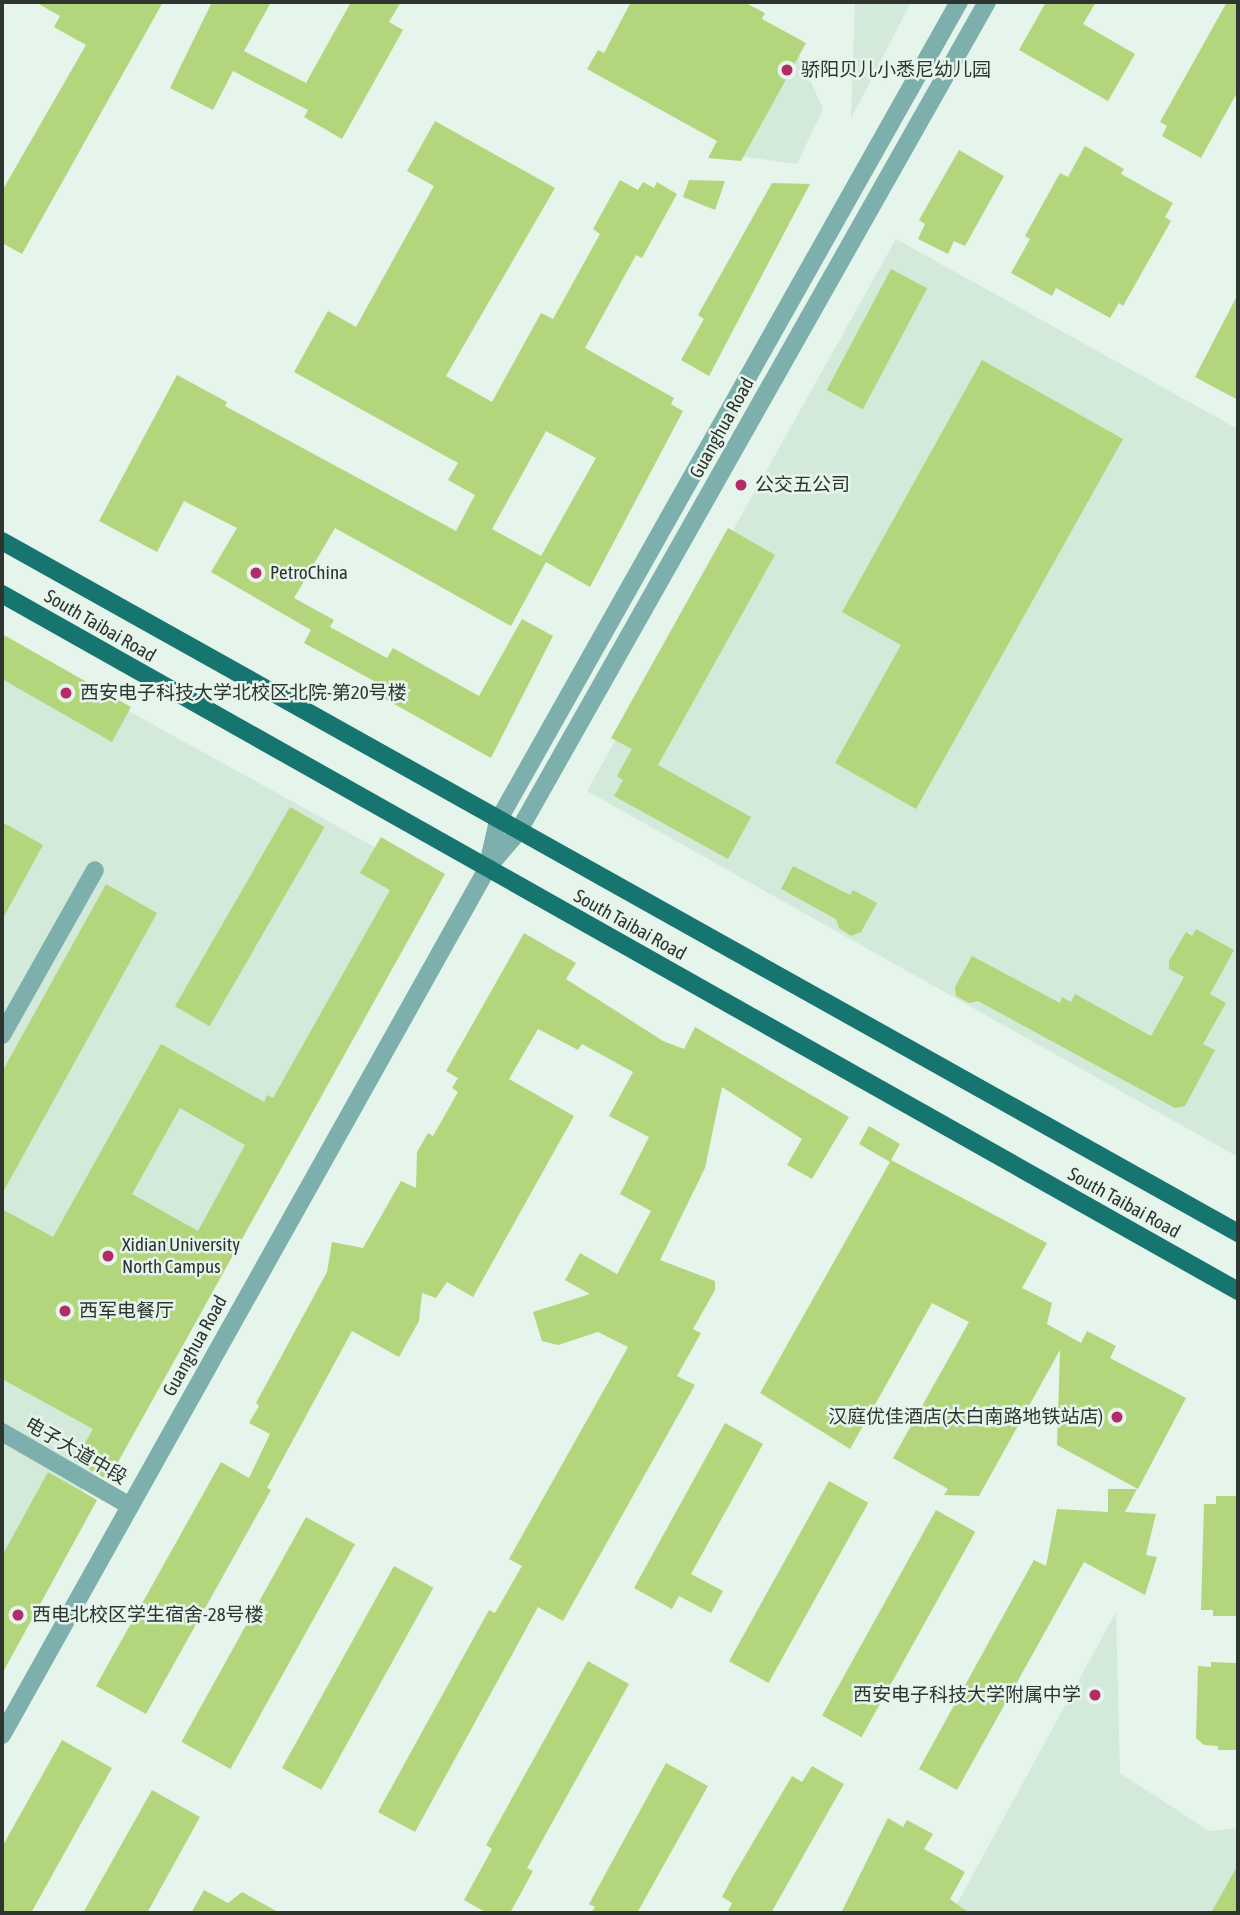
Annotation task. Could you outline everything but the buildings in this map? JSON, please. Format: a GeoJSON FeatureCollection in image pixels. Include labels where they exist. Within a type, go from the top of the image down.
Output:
{"type":"FeatureCollection","features":[{"type":"Feature","properties":{"kind":"main road","name":"South Taibai Road"},"geometry":{"type":"LineString","coordinates":[[2,541],[1238,1233]]}},
{"type":"Feature","properties":{"kind":"main road","name":"South Taibai Road"},"geometry":{"type":"LineString","coordinates":[[2,594],[1238,1291]]}},
{"type":"Feature","properties":{"kind":"street","name":"Guanghua Road"},"geometry":{"type":"LineString","coordinates":[[487,869],[498,821],[959,2]]}},
{"type":"Feature","properties":{"kind":"street","name":"Guanghua Road"},"geometry":{"type":"LineString","coordinates":[[2,1735],[487,869],[518,832],[987,2]]}},
{"type":"Feature","properties":{"kind":"street"},"geometry":{"type":"LineString","coordinates":[[2,1035],[95,870]]}},
{"type":"Feature","properties":{"kind":"street","name":"电子大道中段"},"geometry":{"type":"LineString","coordinates":[[2,1432],[130,1506]]}},
{"type":"Feature","properties":{"kind":"shaded area"},"geometry":{"type":"Polygon","coordinates":[[[855,2],[911,2],[851,119],[851,118],[855,2]]]}},
{"type":"Feature","properties":{"kind":"shaded area","name":"骄阳贝儿小悉尼幼儿园"},"geometry":{"type":"Polygon","coordinates":[[[789,32],[823,109],[797,164],[722,154],[789,32]]]}},
{"type":"Feature","properties":{"kind":"shaded area","name":"公交五公司"},"geometry":{"type":"Polygon","coordinates":[[[896,239],[1238,429],[1238,1157],[587,791],[896,239]]]}},
{"type":"Feature","properties":{"kind":"shaded area","name":"Xidian University North Campus"},"geometry":{"type":"Polygon","coordinates":[[[2,641],[427,876],[2,1637],[2,641]]]}},
{"type":"Feature","properties":{"kind":"shaded area","name":"西安电子科技大学附属中学"},"geometry":{"type":"Polygon","coordinates":[[[1116,1612],[1120,1773],[1209,1831],[1238,1828],[1238,1913],[952,1913],[1116,1612]]]}},
{"type":"Feature","properties":{"kind":"place","name":"骄阳贝儿小悉尼幼儿园"},"geometry":{"type":"Point","coordinates":[787,70]}},
{"type":"Feature","properties":{"kind":"place","name":"公交五公司"},"geometry":{"type":"Point","coordinates":[741,485]}},
{"type":"Feature","properties":{"kind":"place","name":"PetroChina"},"geometry":{"type":"Point","coordinates":[256,573]}},
{"type":"Feature","properties":{"kind":"place","name":"西安电子科技大学北校区北院-第20号楼"},"geometry":{"type":"Point","coordinates":[66,693]}},
{"type":"Feature","properties":{"kind":"place","name":"Xidian University North Campus"},"geometry":{"type":"Point","coordinates":[108,1256]}},
{"type":"Feature","properties":{"kind":"place","name":"西军电餐厅"},"geometry":{"type":"Point","coordinates":[65,1311]}},
{"type":"Feature","properties":{"kind":"place","name":"汉庭优佳酒店(太白南路地铁站店)"},"geometry":{"type":"Point","coordinates":[1117,1417]}},
{"type":"Feature","properties":{"kind":"place","name":"西电北校区学生宿舍-28号楼"},"geometry":{"type":"Point","coordinates":[18,1615]}},
{"type":"Feature","properties":{"kind":"place","name":"西安电子科技大学附属中学"},"geometry":{"type":"Point","coordinates":[1095,1695]}}]}
